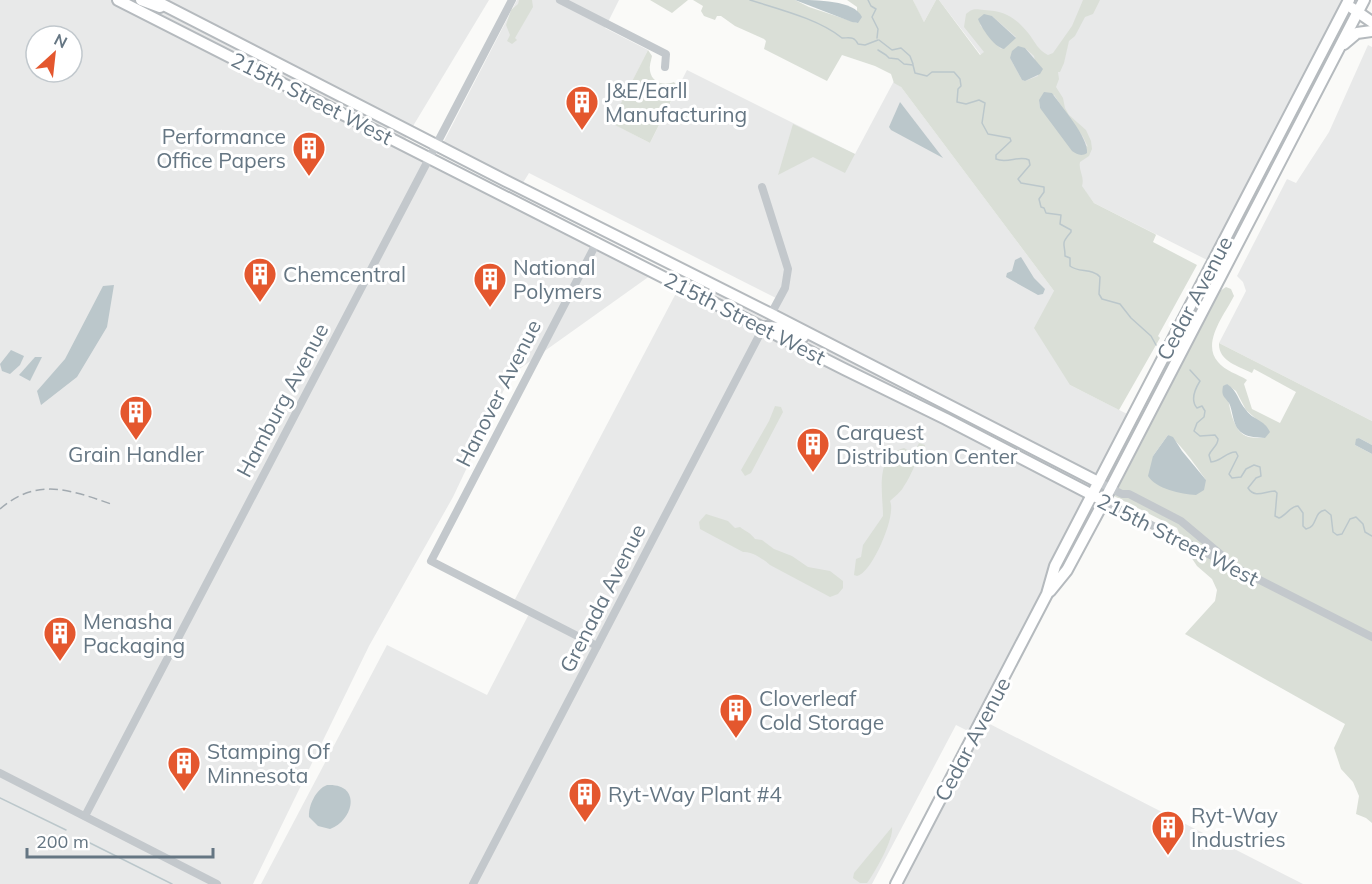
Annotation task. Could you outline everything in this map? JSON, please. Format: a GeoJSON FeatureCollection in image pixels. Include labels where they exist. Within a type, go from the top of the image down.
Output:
{"type":"FeatureCollection","features":[{"type":"Feature","properties":{"kind":"main road","name":"215th Street West"},"geometry":{"type":"LineString","coordinates":[[118,0],[1104,501]]}},
{"type":"Feature","properties":{"kind":"main road"},"geometry":{"type":"LineString","coordinates":[[141,0],[175,11]]}},
{"type":"Feature","properties":{"kind":"main road","name":"215th Street West"},"geometry":{"type":"LineString","coordinates":[[154,0],[1098,482]]}},
{"type":"Feature","properties":{"kind":"main road","name":"Cedar Avenue"},"geometry":{"type":"LineString","coordinates":[[1047,594],[1067,570],[1104,501],[1364,0]]}},
{"type":"Feature","properties":{"kind":"main road"},"geometry":{"type":"LineString","coordinates":[[1346,2],[1372,22]]}},
{"type":"Feature","properties":{"kind":"main road","name":"Cedar Avenue"},"geometry":{"type":"LineString","coordinates":[[896,884],[1047,594],[1055,566],[1346,2]]}},
{"type":"Feature","properties":{"kind":"main road"},"geometry":{"type":"LineString","coordinates":[[1338,51],[1350,37],[1357,33],[1372,31]]}},
{"type":"Feature","properties":{"kind":"main road"},"geometry":{"type":"LineString","coordinates":[[672,281],[710,295],[755,316],[771,314]]}},
{"type":"Feature","properties":{"kind":"main road"},"geometry":{"type":"LineString","coordinates":[[763,328],[782,328],[836,352],[851,354]]}},
{"type":"Feature","properties":{"kind":"street","name":"Hamburg Avenue"},"geometry":{"type":"LineString","coordinates":[[85,816],[512,0]]}},
{"type":"Feature","properties":{"kind":"street"},"geometry":{"type":"LineString","coordinates":[[560,0],[666,54],[665,67]]}},
{"type":"Feature","properties":{"kind":"street"},"geometry":{"type":"LineString","coordinates":[[762,187],[788,269],[785,288],[771,314]]}},
{"type":"Feature","properties":{"kind":"street","name":"Hanover Avenue"},"geometry":{"type":"LineString","coordinates":[[597,242],[431,561],[597,646]]}},
{"type":"Feature","properties":{"kind":"street","name":"Grenada Avenue"},"geometry":{"type":"LineString","coordinates":[[473,884],[763,328]]}},
{"type":"Feature","properties":{"kind":"street"},"geometry":{"type":"LineString","coordinates":[[1098,482],[1122,494],[1129,494],[1175,517],[1218,553],[1250,575]]}},
{"type":"Feature","properties":{"kind":"street","name":"215th Street West"},"geometry":{"type":"LineString","coordinates":[[1104,501],[1372,637]]}},
{"type":"Feature","properties":{"kind":"street"},"geometry":{"type":"LineString","coordinates":[[0,773],[218,884]]}},
{"type":"Feature","properties":{"kind":"shaded area"},"geometry":{"type":"Polygon","coordinates":[[[0,0],[489,0],[401,146],[654,273],[511,375],[453,497],[369,646],[253,884],[0,884],[0,0]]]}},
{"type":"Feature","properties":{"kind":"shaded area"},"geometry":{"type":"Polygon","coordinates":[[[517,0],[619,0],[605,28],[648,50],[612,123],[650,143],[687,70],[855,154],[895,79],[1054,291],[1070,385],[1139,420],[982,720],[1303,884],[897,884],[974,734],[956,725],[872,884],[261,884],[387,645],[487,695],[530,612],[513,603],[684,278],[767,320],[778,299],[529,173],[521,186],[443,143],[517,0]]]}},
{"type":"Feature","properties":{"kind":"shaded area"},"geometry":{"type":"Polygon","coordinates":[[[519,0],[532,0],[533,7],[515,38],[517,40],[512,44],[507,41],[510,35],[506,25],[511,10],[519,0]]]}},
{"type":"Feature","properties":{"kind":"shaded area"},"geometry":{"type":"Polygon","coordinates":[[[650,0],[688,0],[672,13],[650,0]]]}},
{"type":"Feature","properties":{"kind":"shaded area"},"geometry":{"type":"Polygon","coordinates":[[[693,0],[795,0],[857,23],[857,7],[847,0],[913,0],[924,22],[936,0],[939,0],[980,55],[984,52],[964,27],[966,14],[974,9],[1009,16],[1019,23],[1039,48],[1048,55],[1053,53],[1072,26],[1083,0],[1100,0],[1093,14],[1085,17],[1075,36],[1069,41],[1064,63],[1058,72],[1059,79],[1056,87],[1069,115],[1086,130],[1091,141],[1092,149],[1089,156],[1080,162],[1082,186],[1094,203],[1155,234],[1153,242],[1197,265],[1158,336],[1160,338],[1119,410],[1070,385],[1034,328],[1054,291],[901,87],[894,83],[891,74],[842,55],[827,81],[764,49],[766,41],[764,39],[735,26],[721,16],[717,16],[715,20],[704,16],[701,11],[703,6],[693,0]],[[992,16],[980,25],[1001,49],[1016,37],[992,16]],[[1025,48],[1010,58],[1022,80],[1038,76],[1034,56],[1025,48]],[[1043,95],[1039,102],[1040,108],[1088,147],[1054,95],[1043,95]]]}},
{"type":"Feature","properties":{"kind":"shaded area"},"geometry":{"type":"Polygon","coordinates":[[[795,0],[843,4],[858,11],[862,17],[858,23],[852,22],[795,0]]]}},
{"type":"Feature","properties":{"kind":"shaded area"},"geometry":{"type":"Polygon","coordinates":[[[913,0],[936,0],[924,22],[918,11],[913,0]]]}},
{"type":"Feature","properties":{"kind":"shaded area"},"geometry":{"type":"Polygon","coordinates":[[[939,0],[1342,0],[1340,6],[1349,12],[1219,266],[1094,203],[939,0]]]}},
{"type":"Feature","properties":{"kind":"shaded area"},"geometry":{"type":"Polygon","coordinates":[[[984,14],[992,16],[1016,38],[1004,49],[992,41],[982,28],[978,19],[984,14]]]}},
{"type":"Feature","properties":{"kind":"shaded area"},"geometry":{"type":"Polygon","coordinates":[[[1368,45],[1372,47],[1372,421],[1219,343],[1246,291],[1243,282],[1237,276],[1287,179],[1296,183],[1329,132],[1368,45]]]}},
{"type":"Feature","properties":{"kind":"shaded area"},"geometry":{"type":"Polygon","coordinates":[[[1018,46],[1025,48],[1043,69],[1040,74],[1025,81],[1022,80],[1010,58],[1012,51],[1018,46]]]}},
{"type":"Feature","properties":{"kind":"shaded area"},"geometry":{"type":"Polygon","coordinates":[[[648,50],[652,56],[650,69],[653,78],[666,84],[674,82],[678,87],[650,143],[611,123],[648,50]]]}},
{"type":"Feature","properties":{"kind":"shaded area"},"geometry":{"type":"Polygon","coordinates":[[[1044,92],[1052,93],[1074,122],[1084,139],[1087,153],[1081,155],[1072,151],[1040,108],[1039,100],[1044,92]]]}},
{"type":"Feature","properties":{"kind":"shaded area"},"geometry":{"type":"Polygon","coordinates":[[[900,102],[943,158],[891,130],[889,127],[900,102]]]}},
{"type":"Feature","properties":{"kind":"shaded area"},"geometry":{"type":"Polygon","coordinates":[[[793,124],[855,154],[845,173],[813,157],[778,175],[793,124]]]}},
{"type":"Feature","properties":{"kind":"shaded area"},"geometry":{"type":"Polygon","coordinates":[[[1021,257],[1034,278],[1045,289],[1043,294],[1038,295],[1006,277],[1007,273],[1012,271],[1015,260],[1021,257]]]}},
{"type":"Feature","properties":{"kind":"shaded area"},"geometry":{"type":"Polygon","coordinates":[[[114,285],[107,327],[77,377],[41,405],[37,391],[65,359],[103,286],[114,285]]]}},
{"type":"Feature","properties":{"kind":"shaded area"},"geometry":{"type":"Polygon","coordinates":[[[1226,287],[1231,289],[1234,296],[1216,329],[1212,346],[1213,354],[1224,368],[1247,380],[1244,384],[1252,409],[1280,423],[1296,392],[1254,369],[1252,373],[1225,359],[1219,343],[1372,421],[1372,445],[1359,438],[1355,445],[1372,454],[1372,823],[1356,814],[1359,796],[1353,782],[1341,769],[1334,748],[1345,724],[1185,634],[1215,601],[1217,590],[1212,579],[1197,566],[1185,548],[1177,528],[1114,496],[1220,291],[1226,287]],[[1226,384],[1231,413],[1241,433],[1253,438],[1265,438],[1255,418],[1246,410],[1236,391],[1226,384]],[[1168,435],[1153,456],[1206,480],[1183,450],[1168,435]]]}},
{"type":"Feature","properties":{"kind":"shaded area"},"geometry":{"type":"Polygon","coordinates":[[[11,350],[24,356],[20,365],[10,374],[2,371],[0,364],[11,350]]]}},
{"type":"Feature","properties":{"kind":"shaded area"},"geometry":{"type":"Polygon","coordinates":[[[35,357],[42,357],[30,381],[19,375],[35,357]]]}},
{"type":"Feature","properties":{"kind":"shaded area"},"geometry":{"type":"Polygon","coordinates":[[[1227,384],[1249,414],[1268,428],[1270,432],[1265,438],[1248,436],[1237,428],[1230,405],[1223,394],[1223,386],[1227,384]]]}},
{"type":"Feature","properties":{"kind":"shaded area"},"geometry":{"type":"Polygon","coordinates":[[[775,406],[781,407],[783,412],[751,473],[745,476],[741,470],[775,406]]]}},
{"type":"Feature","properties":{"kind":"shaded area"},"geometry":{"type":"Polygon","coordinates":[[[1168,435],[1173,437],[1206,480],[1204,490],[1196,495],[1163,487],[1148,476],[1153,456],[1168,435]]]}},
{"type":"Feature","properties":{"kind":"shaded area"},"geometry":{"type":"Polygon","coordinates":[[[1359,438],[1372,445],[1372,454],[1355,445],[1356,439],[1359,438]]]}},
{"type":"Feature","properties":{"kind":"shaded area"},"geometry":{"type":"Polygon","coordinates":[[[919,443],[925,445],[925,451],[903,488],[890,501],[890,518],[882,543],[863,572],[857,576],[854,575],[856,559],[861,557],[863,545],[883,516],[882,476],[888,458],[894,452],[904,448],[911,452],[919,443]]]}},
{"type":"Feature","properties":{"kind":"shaded area"},"geometry":{"type":"Polygon","coordinates":[[[706,514],[728,521],[735,528],[740,527],[755,539],[762,540],[808,567],[830,571],[843,581],[843,588],[838,594],[830,597],[757,556],[743,552],[700,529],[699,522],[706,514]]]}},
{"type":"Feature","properties":{"kind":"shaded area"},"geometry":{"type":"Polygon","coordinates":[[[327,785],[338,786],[345,790],[351,802],[345,818],[330,829],[318,826],[309,817],[314,798],[319,790],[327,785]]]}},
{"type":"Feature","properties":{"kind":"shaded area"},"geometry":{"type":"Polygon","coordinates":[[[892,827],[887,847],[875,871],[867,883],[860,883],[853,878],[854,873],[892,827]]]}},
{"type":"Feature","properties":{"kind":"waterway"},"geometry":{"type":"LineString","coordinates":[[750,0],[810,20],[842,38],[853,39],[858,44],[865,45],[878,40]]}},
{"type":"Feature","properties":{"kind":"waterway"},"geometry":{"type":"LineString","coordinates":[[868,0],[876,9],[872,17],[878,29],[877,38]]}},
{"type":"Feature","properties":{"kind":"waterway"},"geometry":{"type":"LineString","coordinates":[[879,40],[892,50],[901,48],[910,56],[913,64]]}},
{"type":"Feature","properties":{"kind":"waterway"},"geometry":{"type":"LineString","coordinates":[[878,50],[889,58],[913,65],[915,73],[927,76],[932,72],[954,72],[960,79],[961,86],[958,89],[957,102],[966,104],[979,100],[985,103],[982,123],[988,134],[1010,138],[1011,141],[996,155],[996,159],[1029,160],[1030,165],[1018,179],[1021,183],[1044,187],[1044,192],[1039,199],[1041,207],[1046,213],[1061,215],[1060,224],[1071,230],[1064,244],[1065,256],[1070,258],[1070,266],[1097,274],[1100,277],[1099,294],[1102,299],[1120,304],[1131,318],[1151,336],[1156,345]]}},
{"type":"Feature","properties":{"kind":"waterway"},"geometry":{"type":"LineString","coordinates":[[1190,370],[1200,381],[1194,394],[1195,405],[1197,408],[1202,406],[1205,411],[1204,417],[1197,423],[1194,431],[1200,436],[1215,435],[1218,439],[1209,455],[1211,462],[1236,452],[1238,456],[1229,474],[1232,478],[1241,477],[1246,469],[1254,465],[1260,467],[1261,476],[1256,478],[1248,488],[1257,494],[1275,491],[1277,493],[1275,516],[1279,518],[1293,507],[1298,506],[1303,513],[1303,526],[1306,529],[1310,528],[1321,511],[1325,510],[1331,515],[1333,532],[1337,535],[1342,534],[1350,519],[1356,517],[1363,524],[1365,532],[1372,536]]}},
{"type":"Feature","properties":{"kind":"waterway"},"geometry":{"type":"LineString","coordinates":[[0,798],[66,830]]}},
{"type":"Feature","properties":{"kind":"waterway"},"geometry":{"type":"LineString","coordinates":[[86,841],[172,884]]}},
{"type":"Feature","properties":{"kind":"railway"},"geometry":{"type":"LineString","coordinates":[[0,509],[27,493],[54,489],[82,494],[111,504]]}},
{"type":"Feature","properties":{"kind":"place","name":"J&E/Earll Manufacturing"},"geometry":{"type":"Point","coordinates":[582,131]}},
{"type":"Feature","properties":{"kind":"place","name":"Performance Office Papers"},"geometry":{"type":"Point","coordinates":[309,177]}},
{"type":"Feature","properties":{"kind":"place","name":"Chemcentral"},"geometry":{"type":"Point","coordinates":[260,303]}},
{"type":"Feature","properties":{"kind":"place","name":"National Polymers"},"geometry":{"type":"Point","coordinates":[490,308]}},
{"type":"Feature","properties":{"kind":"place","name":"Grain Handler"},"geometry":{"type":"Point","coordinates":[136,441]}},
{"type":"Feature","properties":{"kind":"place","name":"Carquest Distribution Center"},"geometry":{"type":"Point","coordinates":[813,473]}},
{"type":"Feature","properties":{"kind":"place","name":"Menasha Packaging"},"geometry":{"type":"Point","coordinates":[60,662]}},
{"type":"Feature","properties":{"kind":"place","name":"Cloverleaf Cold Storage"},"geometry":{"type":"Point","coordinates":[736,739]}},
{"type":"Feature","properties":{"kind":"place","name":"Stamping Of Minnesota"},"geometry":{"type":"Point","coordinates":[184,792]}},
{"type":"Feature","properties":{"kind":"place","name":"Ryt-Way Plant #4"},"geometry":{"type":"Point","coordinates":[585,823]}},
{"type":"Feature","properties":{"kind":"place","name":"Ryt-Way Industries"},"geometry":{"type":"Point","coordinates":[1168,856]}}]}
